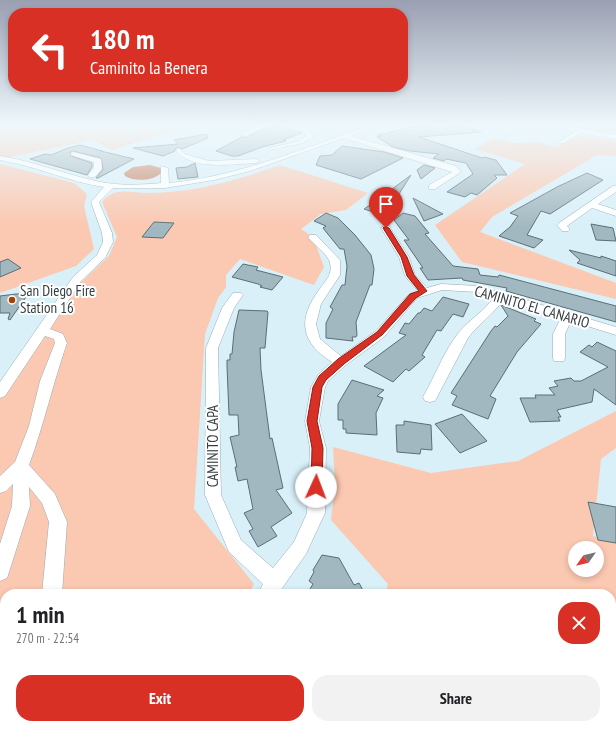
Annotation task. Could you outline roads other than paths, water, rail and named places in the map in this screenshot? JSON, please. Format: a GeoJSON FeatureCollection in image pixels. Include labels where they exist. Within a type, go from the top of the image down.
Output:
{"type":"FeatureCollection","features":[{"type":"Feature","properties":{"kind":"street"},"geometry":{"type":"LineString","coordinates":[[5,159],[82,180],[111,186],[136,187],[166,186],[209,180],[276,159]]}},
{"type":"Feature","properties":{"kind":"street"},"geometry":{"type":"LineString","coordinates":[[82,180],[89,178],[98,169],[98,161],[91,159]]}},
{"type":"Feature","properties":{"kind":"street"},"geometry":{"type":"LineString","coordinates":[[196,159],[209,163],[223,164],[249,160],[264,163]]}},
{"type":"Feature","properties":{"kind":"street"},"geometry":{"type":"LineString","coordinates":[[422,159],[453,168],[457,172],[432,188]]}},
{"type":"Feature","properties":{"kind":"street"},"geometry":{"type":"LineString","coordinates":[[164,168],[166,186]]}},
{"type":"Feature","properties":{"kind":"street"},"geometry":{"type":"LineString","coordinates":[[0,393],[77,279],[101,256],[108,242],[107,233],[95,202],[102,193],[111,186]]}},
{"type":"Feature","properties":{"kind":"street"},"geometry":{"type":"LineString","coordinates":[[565,229],[562,224],[616,188]]}},
{"type":"Feature","properties":{"kind":"street"},"geometry":{"type":"LineString","coordinates":[[590,205],[616,213]]}},
{"type":"Feature","properties":{"kind":"street"},"geometry":{"type":"LineString","coordinates":[[271,588],[300,548],[316,513],[318,448],[312,421],[318,387],[323,378],[341,362],[380,334],[413,296],[424,291],[410,276],[404,257],[386,228]]}},
{"type":"Feature","properties":{"kind":"street"},"geometry":{"type":"LineString","coordinates":[[313,237],[335,260],[336,273],[313,307],[309,328],[312,339],[328,355],[341,362]]}},
{"type":"Feature","properties":{"kind":"street","name":"CAMINITO EL CANARIO"},"geometry":{"type":"LineString","coordinates":[[424,291],[441,287],[478,289],[616,332]]}},
{"type":"Feature","properties":{"kind":"street","name":"CAMINITO CAPA"},"geometry":{"type":"LineString","coordinates":[[237,295],[228,308],[212,348],[213,495],[235,546],[271,588]]}},
{"type":"Feature","properties":{"kind":"street"},"geometry":{"type":"LineString","coordinates":[[430,397],[462,337],[469,328],[491,310],[500,296]]}},
{"type":"Feature","properties":{"kind":"street"},"geometry":{"type":"LineString","coordinates":[[559,358],[559,334],[567,317]]}},
{"type":"Feature","properties":{"kind":"street"},"geometry":{"type":"LineString","coordinates":[[0,572],[21,506],[21,466],[36,426],[47,381],[61,343],[59,336],[42,330]]}},
{"type":"Feature","properties":{"kind":"street"},"geometry":{"type":"LineString","coordinates":[[0,486],[21,466]]}},
{"type":"Feature","properties":{"kind":"street"},"geometry":{"type":"LineString","coordinates":[[21,466],[49,499],[58,522],[52,589]]}},
{"type":"Feature","properties":{"kind":"place","name":"San Diego Fire Station 16"},"geometry":{"type":"Point","coordinates":[12,300]}}]}
